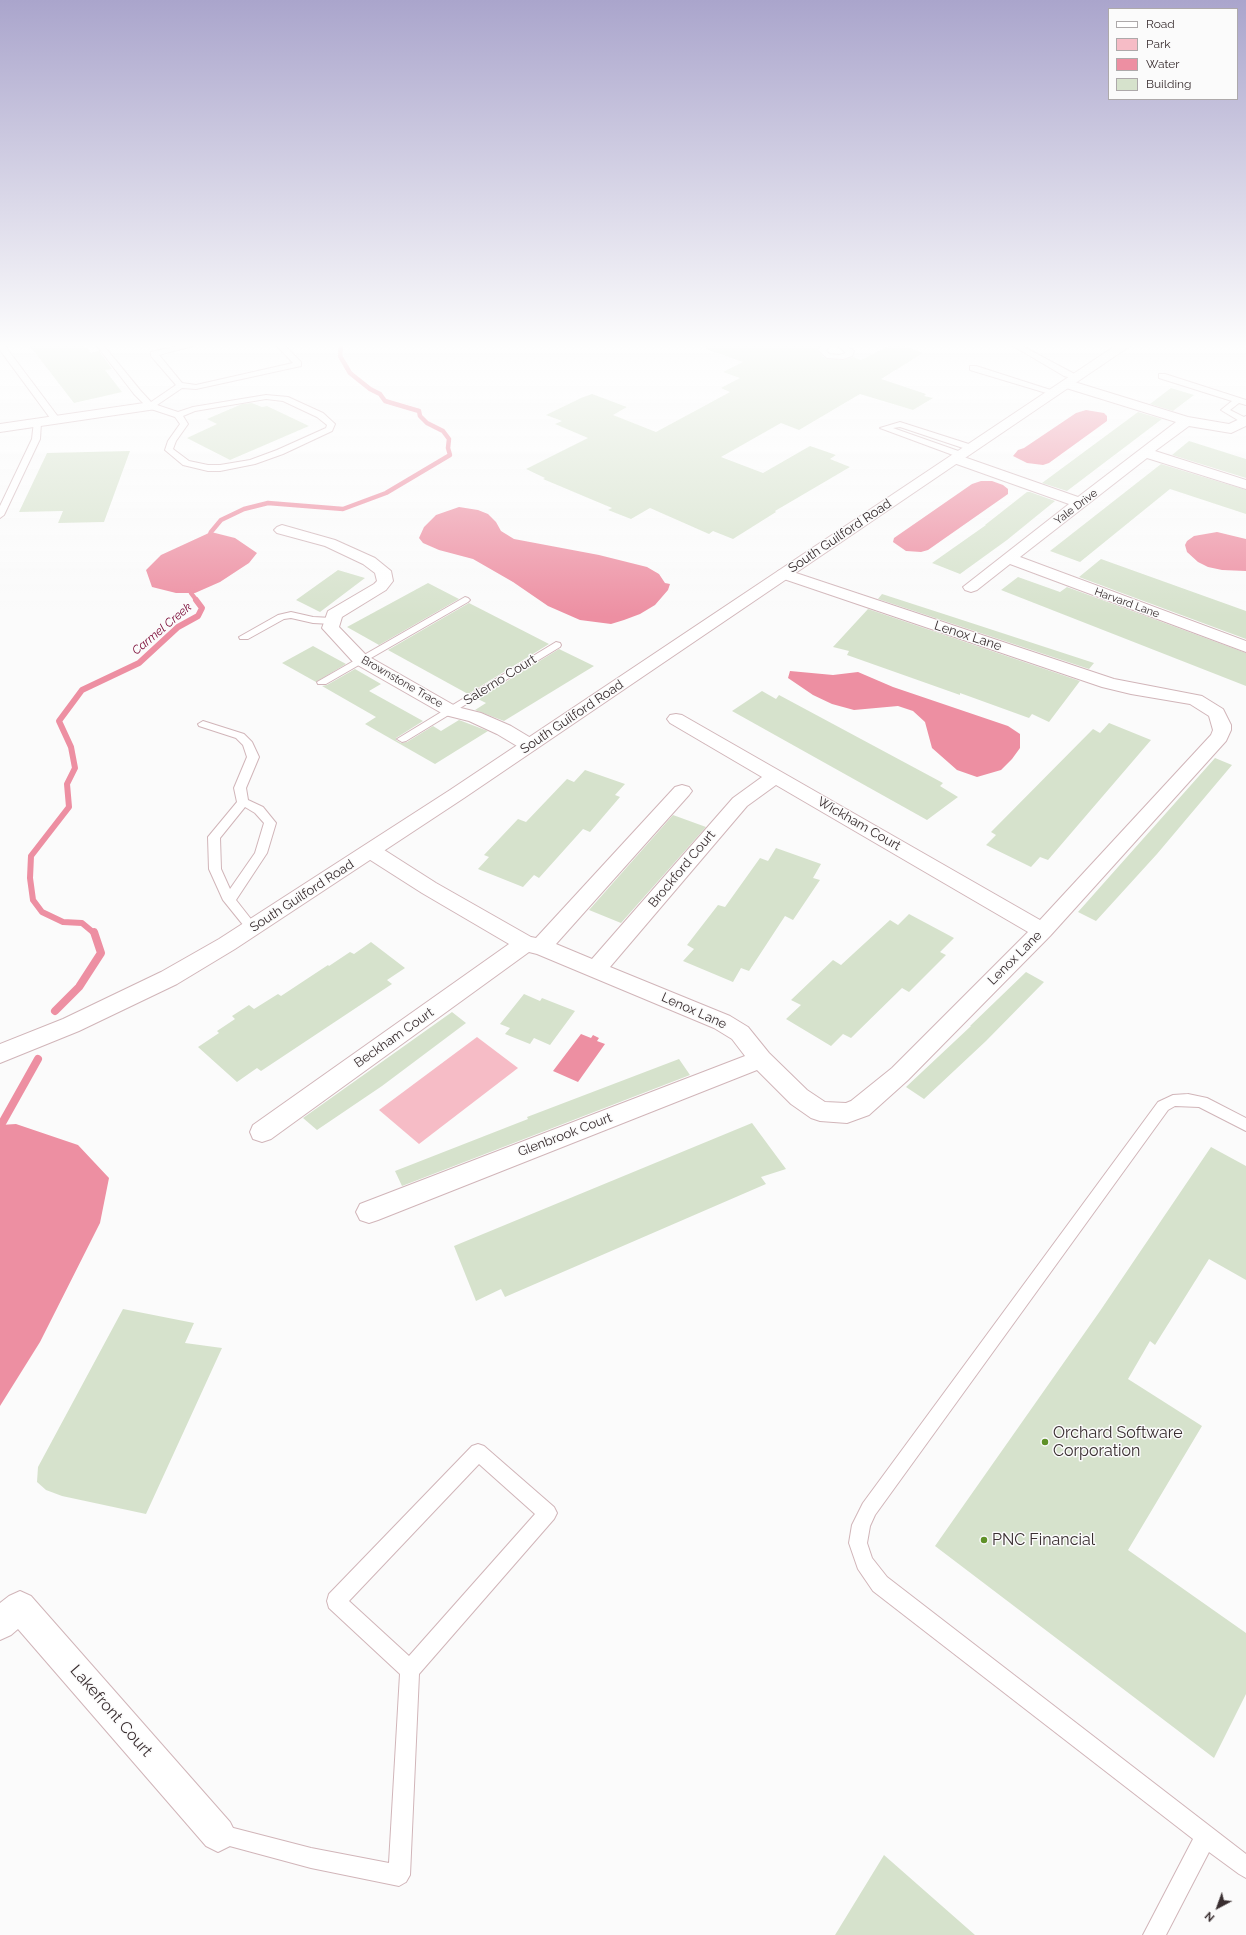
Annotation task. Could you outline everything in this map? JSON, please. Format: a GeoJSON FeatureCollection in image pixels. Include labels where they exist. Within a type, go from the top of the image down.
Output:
{"type":"FeatureCollection","features":[{"type":"Feature","properties":{"kind":"street","name":"South Guilford Road"},"geometry":{"type":"LineString","coordinates":[[0,1054],[70,1025],[169,978],[252,928],[371,851],[990,436]]}},
{"type":"Feature","properties":{"kind":"street","name":"Yale Drive"},"geometry":{"type":"LineString","coordinates":[[971,587],[1167,436]]}},
{"type":"Feature","properties":{"kind":"street"},"geometry":{"type":"LineString","coordinates":[[965,453],[1086,499]]}},
{"type":"Feature","properties":{"kind":"street"},"geometry":{"type":"LineString","coordinates":[[1146,453],[1246,485]]}},
{"type":"Feature","properties":{"kind":"street"},"geometry":{"type":"LineString","coordinates":[[282,530],[330,543],[369,561],[383,571],[385,581],[380,587],[334,615],[332,621]]}},
{"type":"Feature","properties":{"kind":"street","name":"Harvard Lane"},"geometry":{"type":"LineString","coordinates":[[1008,558],[1246,647]]}},
{"type":"Feature","properties":{"kind":"street","name":"Lenox Lane"},"geometry":{"type":"LineString","coordinates":[[371,851],[429,888],[533,946],[722,1022],[740,1033],[761,1059],[799,1097],[820,1111],[847,1113],[860,1108],[900,1074],[1042,931],[1218,737],[1222,730],[1222,725],[1217,713],[1196,700],[1178,696],[1131,690],[1108,683],[784,574]]}},
{"type":"Feature","properties":{"kind":"street","name":"Brownstone Trace"},"geometry":{"type":"LineString","coordinates":[[332,621],[330,628],[360,659],[451,711],[475,717],[504,730],[529,745]]}},
{"type":"Feature","properties":{"kind":"street","name":"Wickham Court"},"geometry":{"type":"LineString","coordinates":[[676,719],[1042,931]]}},
{"type":"Feature","properties":{"kind":"street","name":"Brockford Court"},"geometry":{"type":"LineString","coordinates":[[595,970],[740,802],[776,776]]}},
{"type":"Feature","properties":{"kind":"street"},"geometry":{"type":"LineString","coordinates":[[533,946],[682,791]]}},
{"type":"Feature","properties":{"kind":"street","name":"Beckham Court"},"geometry":{"type":"LineString","coordinates":[[262,1132],[533,946]]}},
{"type":"Feature","properties":{"kind":"street","name":"Glenbrook Court"},"geometry":{"type":"LineString","coordinates":[[369,1212],[761,1059]]}},
{"type":"Feature","properties":{"kind":"street","name":"Lakefront Court"},"geometry":{"type":"LineString","coordinates":[[0,1624],[20,1607],[218,1834]]}},
{"type":"Feature","properties":{"kind":"lane"},"geometry":{"type":"LineString","coordinates":[[0,515],[36,436]]}},
{"type":"Feature","properties":{"kind":"lane"},"geometry":{"type":"LineString","coordinates":[[175,436],[169,450],[186,462],[208,468],[220,468],[252,462],[280,452],[313,436]]}},
{"type":"Feature","properties":{"kind":"lane"},"geometry":{"type":"LineString","coordinates":[[911,436],[965,453]]}},
{"type":"Feature","properties":{"kind":"lane"},"geometry":{"type":"LineString","coordinates":[[928,436],[965,453]]}},
{"type":"Feature","properties":{"kind":"lane"},"geometry":{"type":"LineString","coordinates":[[322,682],[464,600]]}},
{"type":"Feature","properties":{"kind":"lane"},"geometry":{"type":"LineString","coordinates":[[244,637],[291,614],[313,620],[332,621]]}},
{"type":"Feature","properties":{"kind":"lane","name":"Salerno Court"},"geometry":{"type":"LineString","coordinates":[[402,739],[451,711],[556,645]]}},
{"type":"Feature","properties":{"kind":"lane"},"geometry":{"type":"LineString","coordinates":[[203,724],[240,736],[248,744],[253,757],[240,788],[243,802]]}},
{"type":"Feature","properties":{"kind":"lane"},"geometry":{"type":"LineString","coordinates":[[243,802],[214,837],[215,869],[229,900],[252,928]]}},
{"type":"Feature","properties":{"kind":"lane"},"geometry":{"type":"LineString","coordinates":[[229,900],[261,853],[270,822],[259,810],[243,802]]}},
{"type":"Feature","properties":{"kind":"lane"},"geometry":{"type":"LineString","coordinates":[[1246,1124],[1202,1102],[1188,1100],[1173,1101],[1164,1106],[869,1509],[861,1526],[858,1543],[864,1563],[880,1584],[1246,1867]]}},
{"type":"Feature","properties":{"kind":"lane"},"geometry":{"type":"LineString","coordinates":[[218,1834],[311,1858],[399,1875],[410,1670],[548,1514],[478,1452],[336,1601],[410,1670]]}},
{"type":"Feature","properties":{"kind":"lane"},"geometry":{"type":"LineString","coordinates":[[1154,1935],[1206,1836]]}},
{"type":"Feature","properties":{"kind":"green space"},"geometry":{"type":"Polygon","coordinates":[[[477,1037],[518,1068],[419,1144],[379,1110],[477,1037]]]}},
{"type":"Feature","properties":{"kind":"water"},"geometry":{"type":"Polygon","coordinates":[[[1041,436],[1086,436],[1049,463],[1043,465],[1027,463],[1013,456],[1018,450],[1024,448],[1041,436]]]}},
{"type":"Feature","properties":{"kind":"water"},"geometry":{"type":"Polygon","coordinates":[[[981,481],[992,481],[1003,485],[1008,489],[1008,494],[928,550],[921,552],[906,551],[893,542],[894,538],[972,484],[981,481]]]}},
{"type":"Feature","properties":{"kind":"water"},"geometry":{"type":"Polygon","coordinates":[[[459,507],[478,510],[488,514],[496,522],[501,531],[514,539],[599,555],[647,567],[659,574],[665,583],[670,584],[668,590],[655,605],[640,614],[624,620],[611,624],[580,620],[548,606],[513,582],[473,559],[439,550],[423,543],[419,538],[424,527],[436,515],[459,507]]]}},
{"type":"Feature","properties":{"kind":"water"},"geometry":{"type":"Polygon","coordinates":[[[211,532],[235,538],[257,553],[249,563],[220,582],[195,593],[176,593],[152,587],[146,570],[161,555],[211,532]]]}},
{"type":"Feature","properties":{"kind":"water"},"geometry":{"type":"Polygon","coordinates":[[[1217,532],[1246,539],[1246,571],[1222,570],[1208,567],[1198,562],[1187,552],[1185,545],[1187,541],[1194,536],[1217,532]]]}},
{"type":"Feature","properties":{"kind":"water"},"geometry":{"type":"Polygon","coordinates":[[[790,671],[833,675],[858,672],[893,687],[1008,726],[1020,734],[1020,748],[1001,770],[977,777],[957,770],[932,748],[925,722],[913,711],[898,706],[854,710],[832,704],[813,695],[788,678],[790,671]]]}},
{"type":"Feature","properties":{"kind":"water"},"geometry":{"type":"Polygon","coordinates":[[[581,1034],[591,1038],[593,1035],[599,1038],[597,1041],[605,1044],[578,1082],[553,1071],[581,1034]]]}},
{"type":"Feature","properties":{"kind":"water"},"geometry":{"type":"Polygon","coordinates":[[[16,1124],[78,1145],[109,1178],[100,1223],[40,1342],[0,1406],[0,1125],[16,1124]]]}},
{"type":"Feature","properties":{"kind":"building"},"geometry":{"type":"Polygon","coordinates":[[[191,436],[285,436],[230,460],[187,438],[191,436]]]}},
{"type":"Feature","properties":{"kind":"building"},"geometry":{"type":"Polygon","coordinates":[[[584,436],[758,436],[721,457],[763,473],[810,446],[836,455],[830,459],[850,467],[775,511],[776,512],[733,539],[713,531],[709,534],[650,508],[631,519],[608,510],[612,508],[543,479],[545,478],[526,469],[588,438],[584,436]]]}},
{"type":"Feature","properties":{"kind":"building"},"geometry":{"type":"Polygon","coordinates":[[[1105,436],[1139,436],[1067,491],[1042,483],[1105,436]]]}},
{"type":"Feature","properties":{"kind":"building"},"geometry":{"type":"Polygon","coordinates":[[[1189,441],[1246,459],[1246,478],[1172,455],[1189,441]]]}},
{"type":"Feature","properties":{"kind":"building"},"geometry":{"type":"Polygon","coordinates":[[[130,451],[104,522],[58,523],[63,511],[19,512],[47,453],[130,451]]]}},
{"type":"Feature","properties":{"kind":"building"},"geometry":{"type":"Polygon","coordinates":[[[1161,464],[1246,490],[1246,514],[1170,489],[1080,562],[1050,551],[1161,464]]]}},
{"type":"Feature","properties":{"kind":"building"},"geometry":{"type":"Polygon","coordinates":[[[1027,492],[1055,501],[1007,540],[960,574],[932,563],[986,525],[1027,492]]]}},
{"type":"Feature","properties":{"kind":"building"},"geometry":{"type":"Polygon","coordinates":[[[1101,559],[1246,611],[1246,639],[1079,577],[1101,559]]]}},
{"type":"Feature","properties":{"kind":"building"},"geometry":{"type":"Polygon","coordinates":[[[338,570],[365,578],[320,612],[296,600],[338,570]]]}},
{"type":"Feature","properties":{"kind":"building"},"geometry":{"type":"Polygon","coordinates":[[[1018,577],[1060,592],[1067,587],[1246,653],[1246,686],[1001,590],[1018,577]]]}},
{"type":"Feature","properties":{"kind":"building"},"geometry":{"type":"Polygon","coordinates":[[[428,583],[459,599],[379,645],[347,627],[428,583]]]}},
{"type":"Feature","properties":{"kind":"building"},"geometry":{"type":"Polygon","coordinates":[[[882,594],[1094,663],[1089,669],[878,599],[882,594]]]}},
{"type":"Feature","properties":{"kind":"building"},"geometry":{"type":"Polygon","coordinates":[[[469,603],[549,644],[468,694],[388,650],[469,603]]]}},
{"type":"Feature","properties":{"kind":"building"},"geometry":{"type":"Polygon","coordinates":[[[868,609],[1080,681],[1049,722],[1032,714],[1029,718],[960,693],[960,695],[847,655],[849,651],[833,647],[868,609]]]}},
{"type":"Feature","properties":{"kind":"building"},"geometry":{"type":"Polygon","coordinates":[[[313,646],[346,664],[316,682],[282,663],[313,646]]]}},
{"type":"Feature","properties":{"kind":"building"},"geometry":{"type":"Polygon","coordinates":[[[559,649],[594,666],[504,721],[475,710],[486,703],[478,699],[559,649]]]}},
{"type":"Feature","properties":{"kind":"building"},"geometry":{"type":"Polygon","coordinates":[[[355,669],[381,684],[369,691],[423,721],[396,738],[396,740],[401,743],[407,742],[433,726],[441,731],[459,720],[488,731],[435,764],[365,724],[376,717],[322,686],[327,685],[355,669]]]}},
{"type":"Feature","properties":{"kind":"building"},"geometry":{"type":"Polygon","coordinates":[[[762,691],[776,699],[779,695],[943,783],[940,786],[958,797],[927,820],[732,711],[762,691]]]}},
{"type":"Feature","properties":{"kind":"building"},"geometry":{"type":"Polygon","coordinates":[[[1109,723],[1151,740],[1048,860],[1040,857],[1031,867],[986,845],[996,835],[991,832],[1093,729],[1100,733],[1109,723]]]}},
{"type":"Feature","properties":{"kind":"building"},"geometry":{"type":"Polygon","coordinates":[[[1215,758],[1232,765],[1157,854],[1096,921],[1078,912],[1215,758]]]}},
{"type":"Feature","properties":{"kind":"building"},"geometry":{"type":"Polygon","coordinates":[[[585,770],[625,784],[615,795],[620,797],[590,832],[583,829],[539,878],[534,875],[523,887],[478,869],[489,857],[484,855],[518,819],[526,822],[567,779],[574,782],[585,770]]]}},
{"type":"Feature","properties":{"kind":"building"},"geometry":{"type":"Polygon","coordinates":[[[673,815],[706,827],[621,923],[589,910],[673,815]]]}},
{"type":"Feature","properties":{"kind":"building"},"geometry":{"type":"Polygon","coordinates":[[[776,848],[821,864],[813,878],[820,880],[793,920],[785,916],[749,971],[741,968],[733,982],[683,961],[694,949],[687,945],[718,905],[725,907],[760,858],[768,861],[776,848]]]}},
{"type":"Feature","properties":{"kind":"building"},"geometry":{"type":"Polygon","coordinates":[[[909,914],[954,938],[940,952],[946,955],[909,992],[902,988],[851,1038],[843,1034],[831,1046],[786,1019],[801,1005],[791,1000],[833,960],[841,965],[890,920],[898,925],[909,914]]]}},
{"type":"Feature","properties":{"kind":"building"},"geometry":{"type":"Polygon","coordinates":[[[371,942],[405,968],[387,980],[392,984],[261,1071],[257,1068],[237,1082],[198,1047],[219,1033],[217,1031],[235,1019],[232,1016],[249,1005],[254,1009],[278,994],[281,996],[328,965],[329,966],[350,952],[354,954],[371,942]]]}},
{"type":"Feature","properties":{"kind":"building"},"geometry":{"type":"Polygon","coordinates":[[[1026,972],[1044,982],[986,1041],[924,1099],[906,1087],[971,1026],[1026,972]]]}},
{"type":"Feature","properties":{"kind":"building"},"geometry":{"type":"Polygon","coordinates":[[[524,994],[540,1001],[542,998],[575,1011],[550,1045],[534,1038],[530,1044],[505,1034],[510,1028],[500,1024],[524,994]]]}},
{"type":"Feature","properties":{"kind":"building"},"geometry":{"type":"Polygon","coordinates":[[[452,1012],[466,1023],[382,1086],[317,1130],[303,1118],[452,1012]]]}},
{"type":"Feature","properties":{"kind":"building"},"geometry":{"type":"Polygon","coordinates":[[[679,1059],[690,1075],[402,1186],[395,1171],[528,1119],[527,1117],[679,1059]]]}},
{"type":"Feature","properties":{"kind":"building"},"geometry":{"type":"Polygon","coordinates":[[[752,1123],[786,1169],[761,1177],[766,1184],[505,1297],[501,1289],[476,1301],[454,1246],[752,1123]]]}},
{"type":"Feature","properties":{"kind":"building"},"geometry":{"type":"Polygon","coordinates":[[[1211,1147],[1246,1166],[1246,1280],[1209,1259],[1155,1345],[1150,1341],[1128,1379],[1202,1426],[1128,1550],[1246,1633],[1246,1694],[1214,1758],[935,1546],[1100,1311],[1211,1147]]]}},
{"type":"Feature","properties":{"kind":"building"},"geometry":{"type":"Polygon","coordinates":[[[123,1309],[194,1323],[185,1343],[222,1348],[146,1514],[62,1496],[46,1490],[37,1482],[38,1467],[123,1309]]]}},
{"type":"Feature","properties":{"kind":"building"},"geometry":{"type":"Polygon","coordinates":[[[884,1855],[975,1935],[835,1935],[884,1855]]]}},
{"type":"Feature","properties":{"kind":"waterway","name":"Carmel Creek"},"geometry":{"type":"LineString","coordinates":[[208,539],[211,532],[221,520],[244,509],[268,503],[343,509],[386,493],[450,455],[448,448],[449,439],[447,436]]}},
{"type":"Feature","properties":{"kind":"waterway","name":"Carmel Creek"},"geometry":{"type":"LineString","coordinates":[[194,584],[191,593],[197,601]]}},
{"type":"Feature","properties":{"kind":"waterway","name":"Carmel Creek"},"geometry":{"type":"LineString","coordinates":[[94,933],[82,923],[63,922],[42,912],[33,900],[30,878],[31,856],[69,807],[67,784],[75,768],[71,747],[59,721],[82,690],[139,663],[178,627],[198,616],[202,608],[196,600]]}},
{"type":"Feature","properties":{"kind":"waterway","name":"Carmel Creek"},"geometry":{"type":"LineString","coordinates":[[55,1011],[79,987],[101,953],[94,932]]}},
{"type":"Feature","properties":{"kind":"waterway","name":"Carmel Creek"},"geometry":{"type":"LineString","coordinates":[[1,1125],[38,1059]]}},
{"type":"Feature","properties":{"kind":"place","name":"Orchard Software Corporation"},"geometry":{"type":"Point","coordinates":[1045,1442]}},
{"type":"Feature","properties":{"kind":"place","name":"PNC Financial"},"geometry":{"type":"Point","coordinates":[984,1540]}}]}
